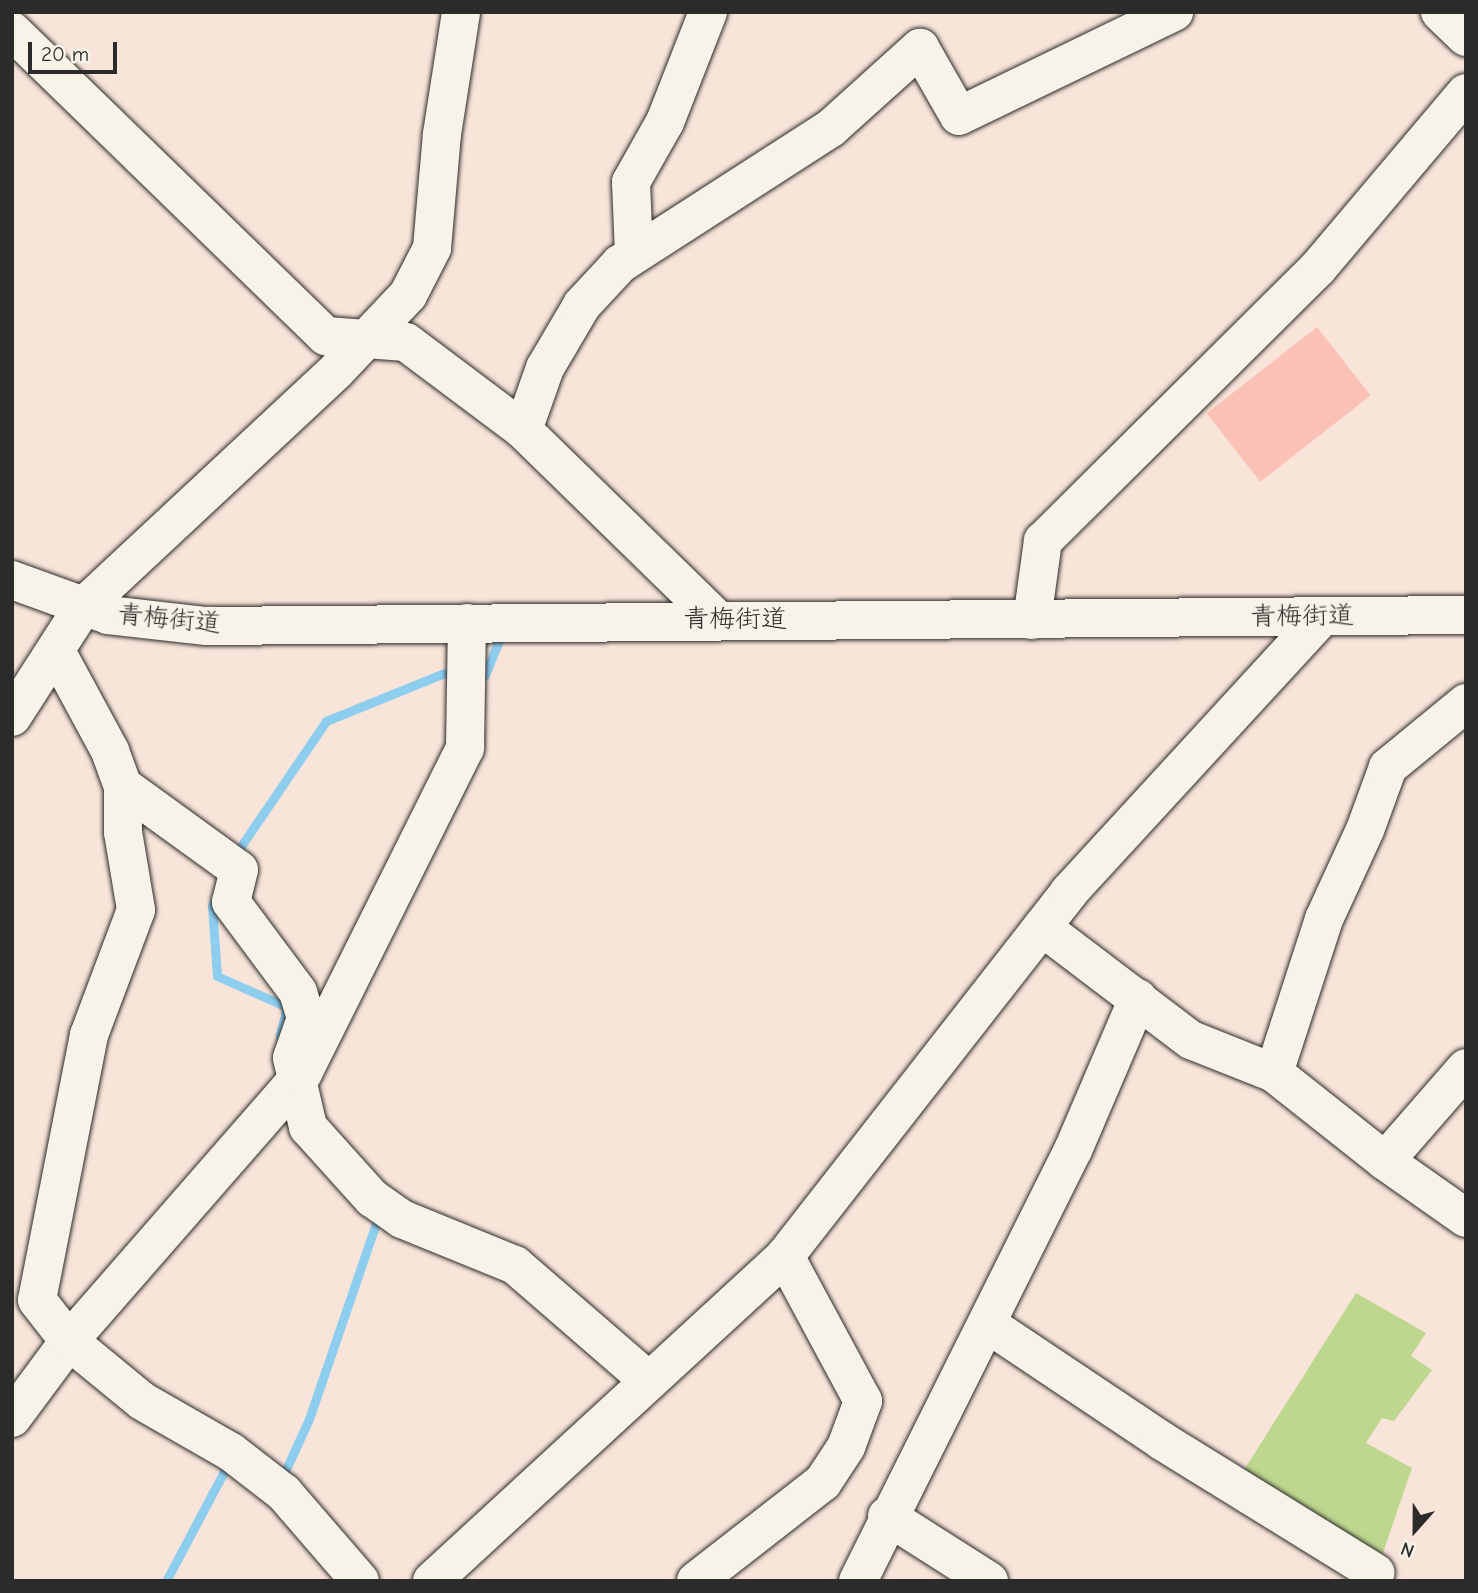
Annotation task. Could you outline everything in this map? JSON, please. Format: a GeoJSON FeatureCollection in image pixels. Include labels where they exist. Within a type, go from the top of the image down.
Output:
{"type":"FeatureCollection","features":[{"type":"Feature","properties":{"kind":"street"},"geometry":{"type":"LineString","coordinates":[[12,717],[83,607],[370,337],[408,295],[432,248],[442,134],[461,12]]}},
{"type":"Feature","properties":{"kind":"street"},"geometry":{"type":"LineString","coordinates":[[634,254],[631,182],[665,122],[708,12]]}},
{"type":"Feature","properties":{"kind":"street"},"geometry":{"type":"LineString","coordinates":[[523,430],[545,368],[582,305],[634,254],[831,128],[920,48],[959,116],[1174,12]]}},
{"type":"Feature","properties":{"kind":"street"},"geometry":{"type":"LineString","coordinates":[[1440,12],[1466,37]]}},
{"type":"Feature","properties":{"kind":"street"},"geometry":{"type":"LineString","coordinates":[[12,31],[326,336],[370,337],[406,342],[523,430],[718,620]]}},
{"type":"Feature","properties":{"kind":"street"},"geometry":{"type":"LineString","coordinates":[[1032,620],[1044,541],[1318,268],[1466,93]]}},
{"type":"Feature","properties":{"kind":"street","name":"青梅街道"},"geometry":{"type":"LineString","coordinates":[[12,579],[108,615],[206,626],[1466,615]]}},
{"type":"Feature","properties":{"kind":"street"},"geometry":{"type":"LineString","coordinates":[[432,1581],[785,1256],[1069,892],[1322,617]]}},
{"type":"Feature","properties":{"kind":"street"},"geometry":{"type":"LineString","coordinates":[[12,1418],[69,1341],[295,1083],[466,748],[467,624]]}},
{"type":"Feature","properties":{"kind":"street"},"geometry":{"type":"LineString","coordinates":[[56,651],[110,751],[122,786],[123,832],[136,910],[89,1035],[37,1300],[69,1341],[142,1401],[231,1452],[284,1493],[360,1581]]}},
{"type":"Feature","properties":{"kind":"street"},"geometry":{"type":"LineString","coordinates":[[1274,1073],[1324,919],[1365,830],[1388,766],[1466,703]]}},
{"type":"Feature","properties":{"kind":"street"},"geometry":{"type":"LineString","coordinates":[[122,786],[239,870],[232,902],[298,992],[306,1018],[292,1058],[295,1083],[308,1127],[372,1198],[402,1219],[515,1265],[649,1381]]}},
{"type":"Feature","properties":{"kind":"street"},"geometry":{"type":"LineString","coordinates":[[1042,927],[1191,1040],[1274,1073],[1385,1161],[1466,1218]]}},
{"type":"Feature","properties":{"kind":"street"},"geometry":{"type":"LineString","coordinates":[[858,1581],[887,1516],[989,1325],[1073,1150],[1138,998]]}},
{"type":"Feature","properties":{"kind":"street"},"geometry":{"type":"LineString","coordinates":[[1385,1161],[1466,1068]]}},
{"type":"Feature","properties":{"kind":"street"},"geometry":{"type":"LineString","coordinates":[[696,1581],[823,1482],[846,1447],[863,1401],[785,1256]]}},
{"type":"Feature","properties":{"kind":"street"},"geometry":{"type":"LineString","coordinates":[[989,1325],[1162,1441],[1379,1578]]}},
{"type":"Feature","properties":{"kind":"street"},"geometry":{"type":"LineString","coordinates":[[887,1516],[989,1581]]}},
{"type":"Feature","properties":{"kind":"green space"},"geometry":{"type":"Polygon","coordinates":[[[1356,1293],[1426,1333],[1411,1356],[1432,1370],[1394,1421],[1382,1418],[1366,1443],[1412,1468],[1376,1573],[1237,1481],[1356,1293]]]}},
{"type":"Feature","properties":{"kind":"building"},"geometry":{"type":"Polygon","coordinates":[[[1317,327],[1371,396],[1260,482],[1207,413],[1317,327]]]}},
{"type":"Feature","properties":{"kind":"waterway"},"geometry":{"type":"LineString","coordinates":[[485,675],[499,640]]}},
{"type":"Feature","properties":{"kind":"waterway"},"geometry":{"type":"LineString","coordinates":[[235,855],[326,721],[444,673]]}},
{"type":"Feature","properties":{"kind":"waterway"},"geometry":{"type":"LineString","coordinates":[[217,896],[212,906],[217,976],[287,1007],[280,1036]]}},
{"type":"Feature","properties":{"kind":"waterway"},"geometry":{"type":"LineString","coordinates":[[282,1478],[309,1419],[379,1215]]}},
{"type":"Feature","properties":{"kind":"waterway"},"geometry":{"type":"LineString","coordinates":[[166,1581],[228,1464]]}}]}
